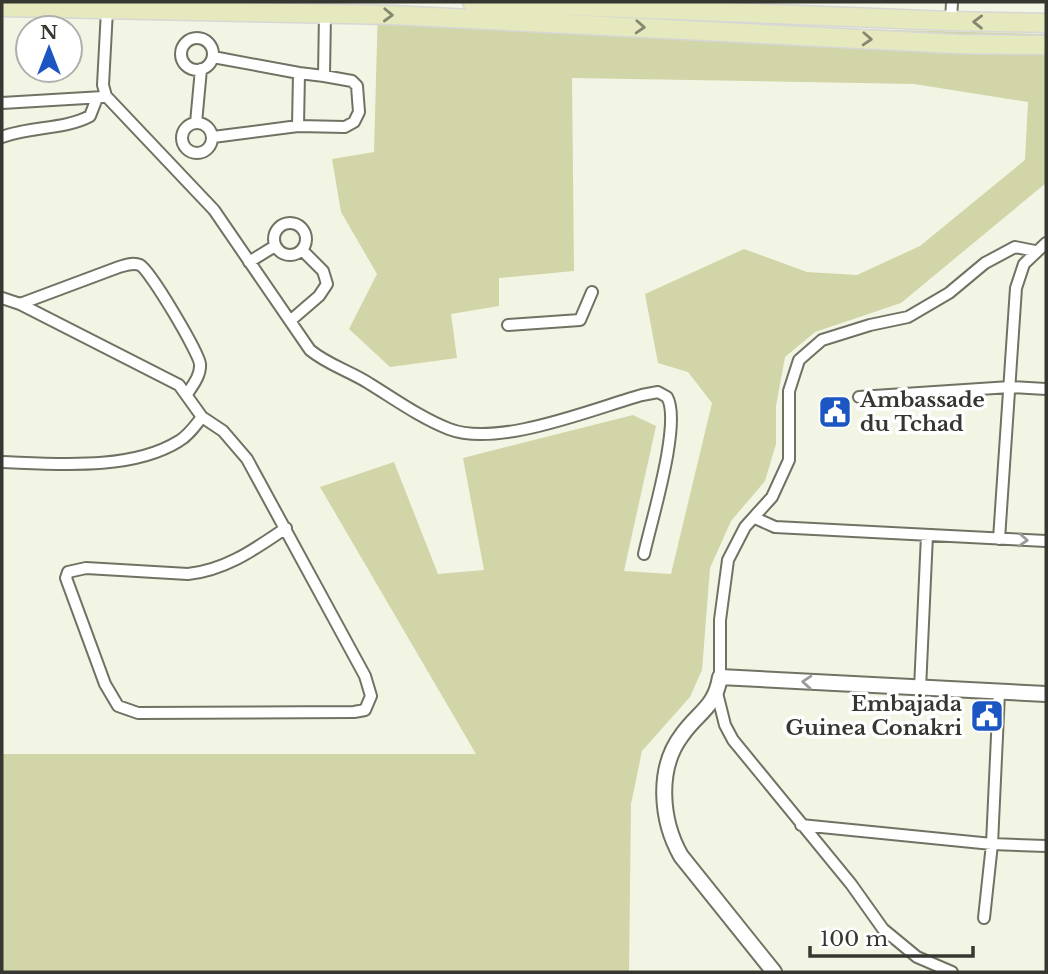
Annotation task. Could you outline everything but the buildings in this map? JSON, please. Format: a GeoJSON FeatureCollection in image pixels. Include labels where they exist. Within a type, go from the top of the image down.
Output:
{"type":"FeatureCollection","features":[{"type":"Feature","properties":{"kind":"main road"},"geometry":{"type":"LineString","coordinates":[[472,2],[593,10],[782,35],[958,44],[1046,45]]}},
{"type":"Feature","properties":{"kind":"main road"},"geometry":{"type":"LineString","coordinates":[[2,7],[325,13],[593,10],[1046,23]]}},
{"type":"Feature","properties":{"kind":"main road"},"geometry":{"type":"LineString","coordinates":[[782,35],[784,15]]}},
{"type":"Feature","properties":{"kind":"street"},"geometry":{"type":"LineString","coordinates":[[951,21],[952,2]]}},
{"type":"Feature","properties":{"kind":"street"},"geometry":{"type":"LineString","coordinates":[[2,129],[2,136],[27,128],[74,123],[90,116],[102,97],[107,10]]}},
{"type":"Feature","properties":{"kind":"street"},"geometry":{"type":"LineString","coordinates":[[324,75],[325,13]]}},
{"type":"Feature","properties":{"kind":"street"},"geometry":{"type":"LineString","coordinates":[[198,38],[208,42],[213,57],[209,65],[201,69],[190,68],[183,60],[182,50],[188,41],[198,38]]}},
{"type":"Feature","properties":{"kind":"street"},"geometry":{"type":"LineString","coordinates":[[213,57],[352,81],[357,86],[359,112],[354,122],[345,127],[298,126],[213,137]]}},
{"type":"Feature","properties":{"kind":"street"},"geometry":{"type":"LineString","coordinates":[[196,123],[201,69]]}},
{"type":"Feature","properties":{"kind":"street"},"geometry":{"type":"LineString","coordinates":[[298,126],[299,73]]}},
{"type":"Feature","properties":{"kind":"street"},"geometry":{"type":"LineString","coordinates":[[2,103],[102,97],[173,165],[214,210],[310,350],[414,412],[451,429],[472,434],[490,434],[533,427],[642,395],[658,392],[667,397],[673,417],[670,443],[644,554]]}},
{"type":"Feature","properties":{"kind":"street"},"geometry":{"type":"LineString","coordinates":[[196,123],[205,125],[213,137],[210,147],[202,153],[193,153],[185,148],[181,139],[184,130],[196,123]]}},
{"type":"Feature","properties":{"kind":"street"},"geometry":{"type":"LineString","coordinates":[[173,165],[185,148]]}},
{"type":"Feature","properties":{"kind":"street"},"geometry":{"type":"LineString","coordinates":[[290,223],[304,230],[306,240],[302,250],[298,254],[282,254],[275,246],[276,230],[290,223]]}},
{"type":"Feature","properties":{"kind":"street"},"geometry":{"type":"LineString","coordinates":[[999,539],[1018,279],[1024,264],[1046,243]]}},
{"type":"Feature","properties":{"kind":"street"},"geometry":{"type":"LineString","coordinates":[[249,262],[275,246]]}},
{"type":"Feature","properties":{"kind":"street"},"geometry":{"type":"LineString","coordinates":[[952,972],[917,957],[883,929],[851,884],[733,740],[725,725],[717,693],[720,677],[720,620],[728,560],[737,539],[772,497],[789,460],[789,391],[799,360],[822,340],[908,317],[949,293],[985,263],[1016,247],[1035,251]]}},
{"type":"Feature","properties":{"kind":"street"},"geometry":{"type":"LineString","coordinates":[[290,321],[319,296],[327,284],[323,271],[302,250]]}},
{"type":"Feature","properties":{"kind":"street"},"geometry":{"type":"LineString","coordinates":[[20,304],[119,267],[139,265],[156,282],[198,357],[199,372],[187,394]]}},
{"type":"Feature","properties":{"kind":"street"},"geometry":{"type":"LineString","coordinates":[[508,325],[580,320],[592,292]]}},
{"type":"Feature","properties":{"kind":"street"},"geometry":{"type":"LineString","coordinates":[[2,298],[20,304],[178,384],[202,418],[223,431],[247,459],[286,528],[370,687],[371,696],[365,709],[354,712],[138,713],[118,706],[105,684],[81,621],[66,578],[68,572],[86,568],[201,573],[240,558],[286,528]]}},
{"type":"Feature","properties":{"kind":"street"},"geometry":{"type":"LineString","coordinates":[[859,397],[1010,387],[1046,389]]}},
{"type":"Feature","properties":{"kind":"street"},"geometry":{"type":"LineString","coordinates":[[2,463],[82,464],[128,459],[161,451],[182,440],[202,418]]}},
{"type":"Feature","properties":{"kind":"street"},"geometry":{"type":"LineString","coordinates":[[755,519],[775,527],[1046,541]]}},
{"type":"Feature","properties":{"kind":"street"},"geometry":{"type":"LineString","coordinates":[[920,689],[927,535]]}},
{"type":"Feature","properties":{"kind":"street"},"geometry":{"type":"LineString","coordinates":[[720,677],[1046,694]]}},
{"type":"Feature","properties":{"kind":"street"},"geometry":{"type":"LineString","coordinates":[[717,693],[674,748],[666,778],[663,799],[665,810],[673,842],[681,856],[774,972]]}},
{"type":"Feature","properties":{"kind":"street"},"geometry":{"type":"LineString","coordinates":[[984,918],[992,844],[999,693]]}},
{"type":"Feature","properties":{"kind":"street"},"geometry":{"type":"LineString","coordinates":[[802,825],[992,844],[1046,846]]}},
{"type":"Feature","properties":{"kind":"green space"},"geometry":{"type":"Polygon","coordinates":[[[378,5],[860,29],[1046,34],[1046,183],[901,303],[815,332],[785,357],[776,406],[776,444],[765,481],[731,521],[710,568],[702,670],[690,697],[642,751],[631,804],[629,972],[2,972],[2,754],[476,754],[320,487],[394,462],[438,574],[484,570],[463,458],[633,415],[656,426],[624,571],[671,574],[712,403],[688,372],[658,363],[645,294],[744,249],[807,272],[857,275],[920,246],[1025,160],[1028,102],[914,84],[572,78],[574,271],[499,278],[499,306],[451,314],[457,358],[390,367],[349,329],[377,274],[341,212],[332,159],[374,152],[378,5]]]}},
{"type":"Feature","properties":{"kind":"place","name":"Ambassade du Tchad"},"geometry":{"type":"Point","coordinates":[835,412]}},
{"type":"Feature","properties":{"kind":"place","name":"Embajada Guinea Conakri"},"geometry":{"type":"Point","coordinates":[987,716]}}]}
